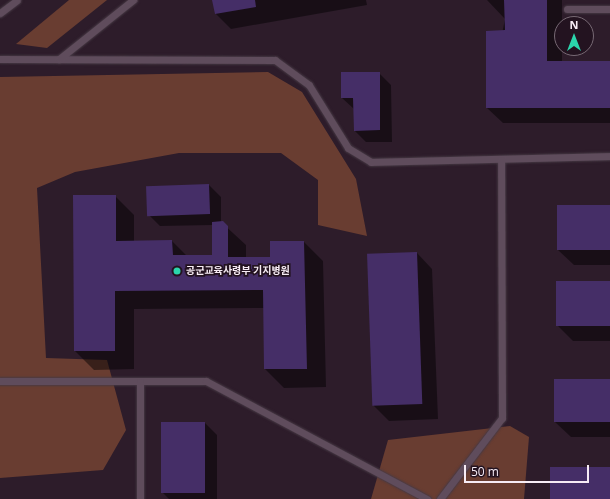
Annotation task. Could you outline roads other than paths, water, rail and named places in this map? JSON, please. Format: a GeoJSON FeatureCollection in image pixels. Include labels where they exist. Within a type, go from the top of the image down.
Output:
{"type":"FeatureCollection","features":[{"type":"Feature","properties":{"kind":"lane"},"geometry":{"type":"LineString","coordinates":[[0,13],[17,0]]}},
{"type":"Feature","properties":{"kind":"lane"},"geometry":{"type":"LineString","coordinates":[[59,58],[133,0]]}},
{"type":"Feature","properties":{"kind":"lane"},"geometry":{"type":"LineString","coordinates":[[567,9],[610,9]]}},
{"type":"Feature","properties":{"kind":"lane"},"geometry":{"type":"LineString","coordinates":[[0,59],[59,58],[275,60],[309,85],[348,148],[371,162],[501,160],[610,156]]}},
{"type":"Feature","properties":{"kind":"lane"},"geometry":{"type":"LineString","coordinates":[[440,499],[502,418],[501,160]]}},
{"type":"Feature","properties":{"kind":"lane"},"geometry":{"type":"LineString","coordinates":[[0,381],[206,381],[427,499]]}},
{"type":"Feature","properties":{"kind":"lane"},"geometry":{"type":"LineString","coordinates":[[140,382],[140,499]]}},
{"type":"Feature","properties":{"kind":"place","name":"공군교육사령부 기지병원"},"geometry":{"type":"Point","coordinates":[177,271]}}]}
